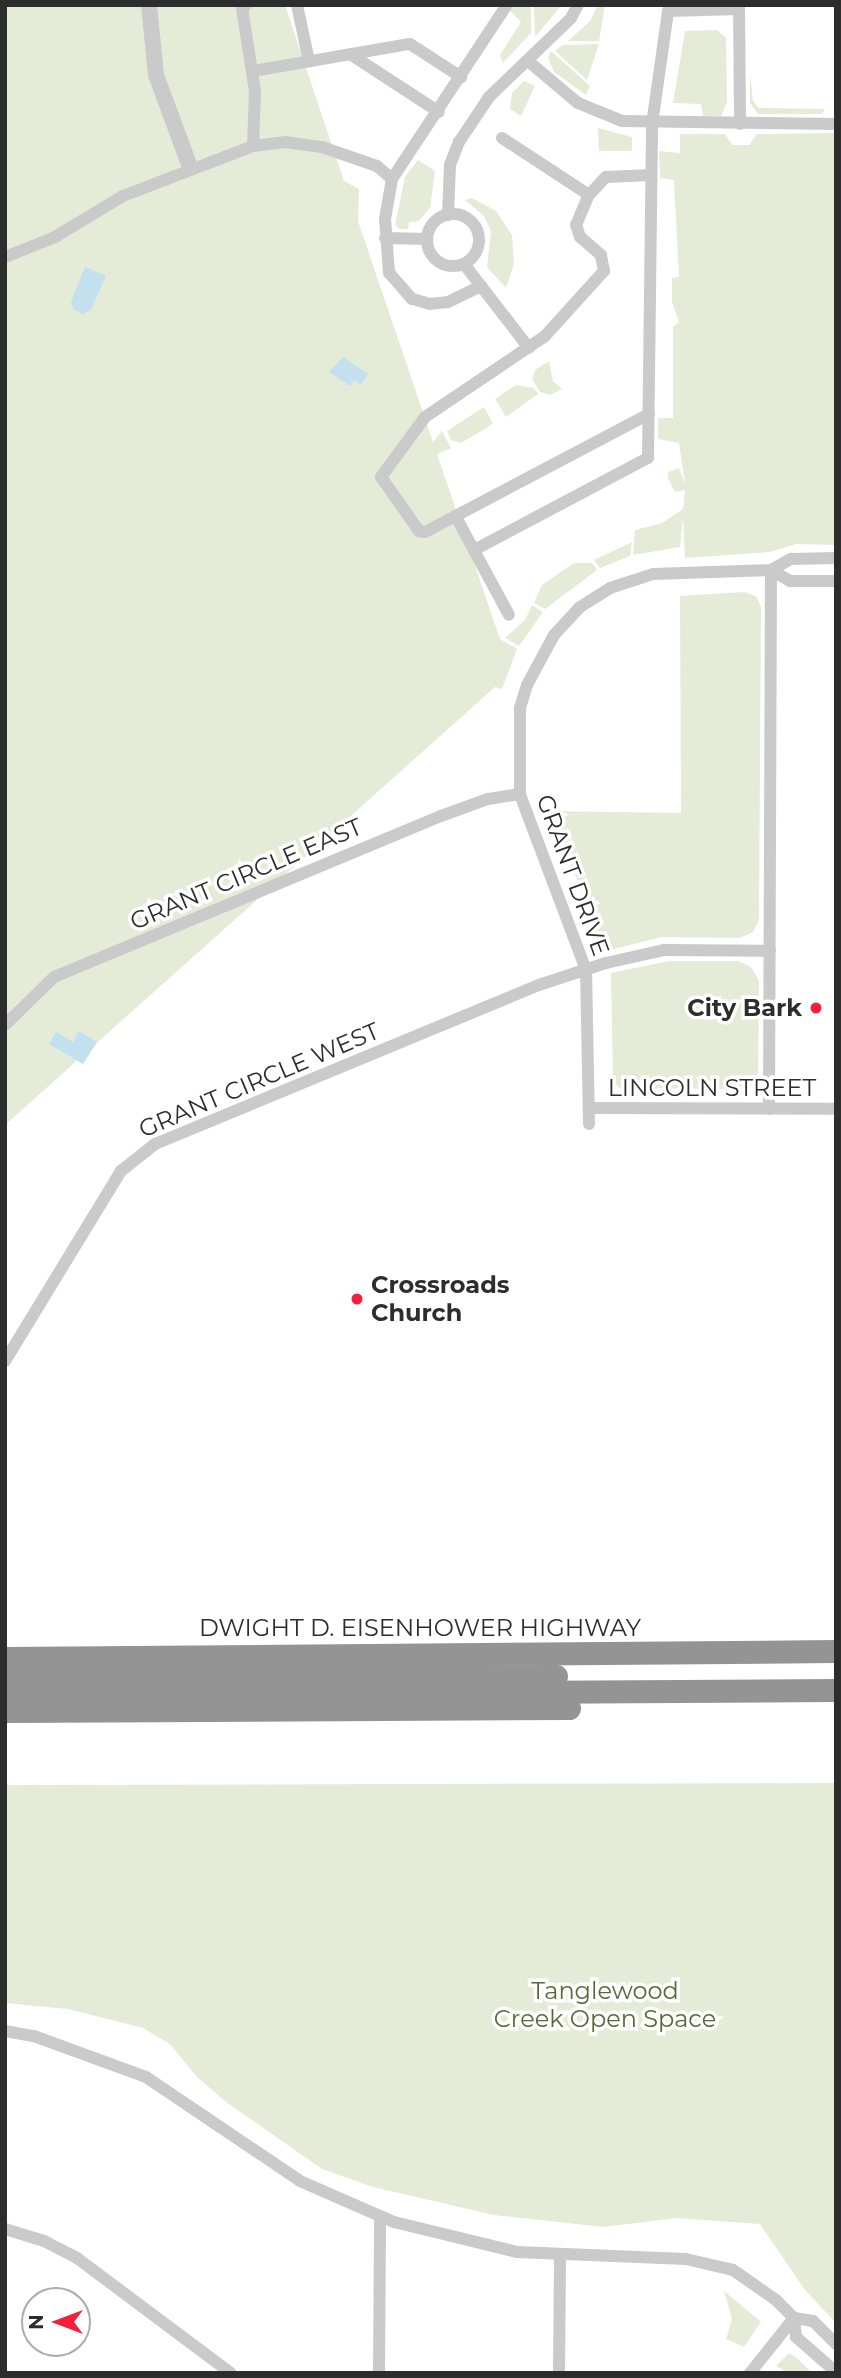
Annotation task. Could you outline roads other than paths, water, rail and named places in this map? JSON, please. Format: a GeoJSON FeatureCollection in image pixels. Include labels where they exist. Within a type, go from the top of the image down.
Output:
{"type":"FeatureCollection","features":[{"type":"Feature","properties":{"kind":"highway","name":"DWIGHT D. EISENHOWER HIGHWAY"},"geometry":{"type":"LineString","coordinates":[[5,1658],[836,1651]]}},
{"type":"Feature","properties":{"kind":"highway"},"geometry":{"type":"LineString","coordinates":[[5,1679],[836,1674]]}},
{"type":"Feature","properties":{"kind":"highway"},"geometry":{"type":"LineString","coordinates":[[5,1695],[836,1690]]}},
{"type":"Feature","properties":{"kind":"highway"},"geometry":{"type":"LineString","coordinates":[[5,1711],[836,1706]]}},
{"type":"Feature","properties":{"kind":"street"},"geometry":{"type":"LineString","coordinates":[[149,5],[152,60],[190,167]]}},
{"type":"Feature","properties":{"kind":"street"},"geometry":{"type":"LineString","coordinates":[[246,5],[242,8],[253,71],[253,146]]}},
{"type":"Feature","properties":{"kind":"street"},"geometry":{"type":"LineString","coordinates":[[297,5],[309,61]]}},
{"type":"Feature","properties":{"kind":"street"},"geometry":{"type":"LineString","coordinates":[[448,215],[450,166],[458,142],[489,97],[571,18],[578,5]]}},
{"type":"Feature","properties":{"kind":"street"},"geometry":{"type":"LineString","coordinates":[[481,286],[448,303],[430,304],[412,299],[389,273],[385,239],[392,179],[506,6]]}},
{"type":"Feature","properties":{"kind":"street"},"geometry":{"type":"LineString","coordinates":[[474,550],[648,458],[652,124],[668,11],[739,7],[740,124]]}},
{"type":"Feature","properties":{"kind":"street"},"geometry":{"type":"LineString","coordinates":[[253,71],[410,44],[461,77]]}},
{"type":"Feature","properties":{"kind":"street"},"geometry":{"type":"LineString","coordinates":[[350,54],[439,111]]}},
{"type":"Feature","properties":{"kind":"street"},"geometry":{"type":"LineString","coordinates":[[528,61],[552,84],[599,114],[652,124],[836,124]]}},
{"type":"Feature","properties":{"kind":"street"},"geometry":{"type":"LineString","coordinates":[[502,138],[589,195]]}},
{"type":"Feature","properties":{"kind":"street"},"geometry":{"type":"LineString","coordinates":[[5,257],[55,237],[110,202],[190,167],[253,146],[285,142],[322,147],[377,166],[392,179]]}},
{"type":"Feature","properties":{"kind":"street"},"geometry":{"type":"LineString","coordinates":[[649,414],[425,533],[419,531],[381,477],[425,417],[529,348],[604,271],[601,255],[580,237],[576,225],[589,195],[606,177],[651,175]]}},
{"type":"Feature","properties":{"kind":"street"},"geometry":{"type":"LineString","coordinates":[[448,215],[469,220],[477,232],[478,247],[464,264],[449,266],[435,260],[427,239],[436,221],[448,215]]}},
{"type":"Feature","properties":{"kind":"street"},"geometry":{"type":"LineString","coordinates":[[385,239],[427,239]]}},
{"type":"Feature","properties":{"kind":"street"},"geometry":{"type":"LineString","coordinates":[[464,264],[529,348]]}},
{"type":"Feature","properties":{"kind":"street"},"geometry":{"type":"LineString","coordinates":[[456,517],[509,615]]}},
{"type":"Feature","properties":{"kind":"street","name":"GRANT DRIVE"},"geometry":{"type":"LineString","coordinates":[[589,1124],[586,970],[520,794],[520,708],[527,685],[544,649],[580,607],[610,588],[653,574],[771,570],[791,559],[836,558]]}},
{"type":"Feature","properties":{"kind":"street"},"geometry":{"type":"LineString","coordinates":[[769,1109],[771,570]]}},
{"type":"Feature","properties":{"kind":"street","name":"GRANT DRIVE"},"geometry":{"type":"LineString","coordinates":[[771,570],[790,581],[836,581]]}},
{"type":"Feature","properties":{"kind":"street","name":"GRANT CIRCLE EAST"},"geometry":{"type":"LineString","coordinates":[[5,1025],[54,977],[441,816],[488,799],[520,794]]}},
{"type":"Feature","properties":{"kind":"street","name":"GRANT CIRCLE WEST"},"geometry":{"type":"LineString","coordinates":[[5,1361],[121,1171],[138,1155],[586,970],[664,950],[770,951]]}},
{"type":"Feature","properties":{"kind":"street","name":"LINCOLN STREET"},"geometry":{"type":"LineString","coordinates":[[589,1108],[836,1109]]}},
{"type":"Feature","properties":{"kind":"street"},"geometry":{"type":"LineString","coordinates":[[5,2031],[34,2036],[146,2077],[272,2164],[380,2217],[455,2240],[560,2256],[708,2262],[754,2281],[794,2318],[813,2321],[836,2344]]}},
{"type":"Feature","properties":{"kind":"street"},"geometry":{"type":"LineString","coordinates":[[379,2373],[380,2217]]}},
{"type":"Feature","properties":{"kind":"street"},"geometry":{"type":"LineString","coordinates":[[5,2230],[33,2236],[77,2258],[231,2373]]}},
{"type":"Feature","properties":{"kind":"street"},"geometry":{"type":"LineString","coordinates":[[559,2373],[560,2256]]}},
{"type":"Feature","properties":{"kind":"street"},"geometry":{"type":"LineString","coordinates":[[794,2318],[796,2337],[836,2372]]}},
{"type":"Feature","properties":{"kind":"street"},"geometry":{"type":"LineString","coordinates":[[750,2373],[794,2318]]}},
{"type":"Feature","properties":{"kind":"water"},"geometry":{"type":"Polygon","coordinates":[[[85,267],[106,276],[91,310],[83,314],[74,310],[71,302],[85,267]]]}},
{"type":"Feature","properties":{"kind":"water"},"geometry":{"type":"Polygon","coordinates":[[[343,357],[368,374],[361,385],[354,380],[350,386],[329,372],[343,357]]]}},
{"type":"Feature","properties":{"kind":"water"},"geometry":{"type":"Polygon","coordinates":[[[79,1031],[97,1042],[83,1064],[49,1044],[56,1032],[73,1042],[79,1031]]]}},
{"type":"Feature","properties":{"kind":"place","name":"City Bark"},"geometry":{"type":"Point","coordinates":[816,1008]}},
{"type":"Feature","properties":{"kind":"place","name":"Crossroads Church"},"geometry":{"type":"Point","coordinates":[357,1299]}},
{"type":"Feature","properties":{"kind":"park label","name":"Tanglewood Creek Open Space"},"geometry":{"type":"Point","coordinates":[605,2005]}}]}
